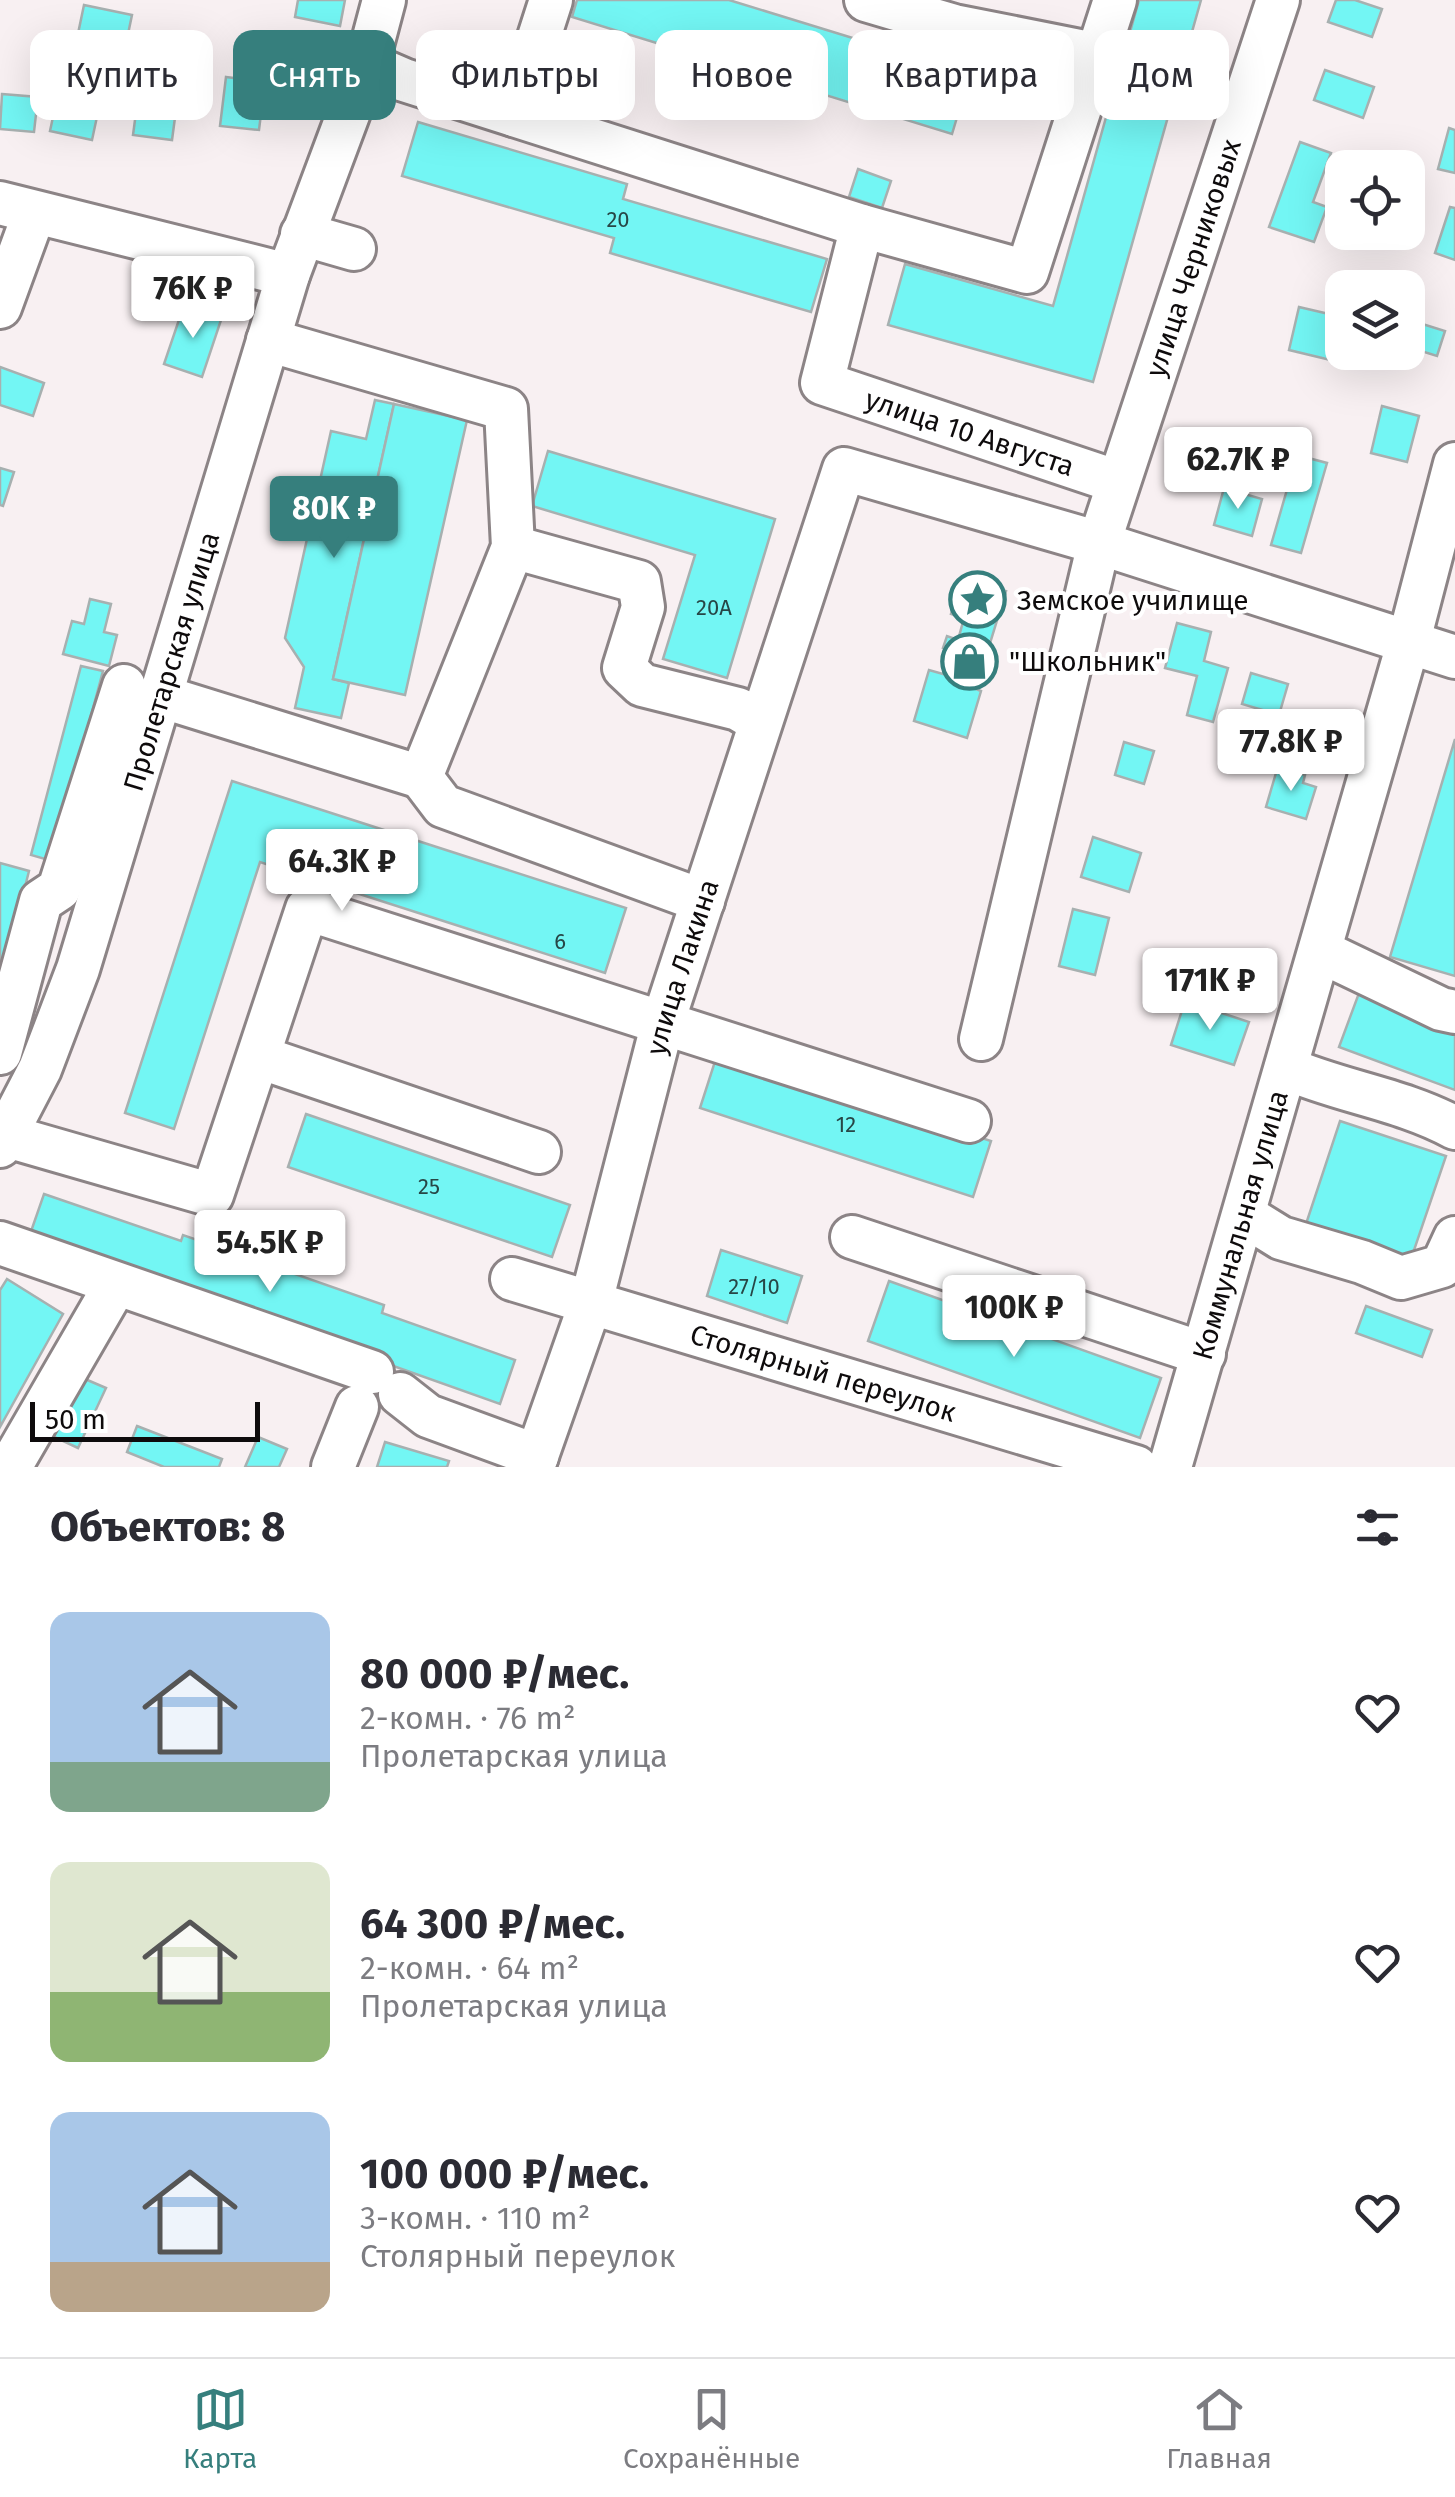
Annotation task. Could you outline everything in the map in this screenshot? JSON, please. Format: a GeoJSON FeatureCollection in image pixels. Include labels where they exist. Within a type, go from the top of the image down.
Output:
{"type":"FeatureCollection","features":[{"type":"Feature","properties":{"kind":"street","name":"Пролетарская улица"},"geometry":{"type":"LineString","coordinates":[[376,30],[384,0]]}},
{"type":"Feature","properties":{"kind":"street"},"geometry":{"type":"LineString","coordinates":[[541,30],[550,0]]}},
{"type":"Feature","properties":{"kind":"street"},"geometry":{"type":"LineString","coordinates":[[866,0],[955,13],[1094,54]]}},
{"type":"Feature","properties":{"kind":"street"},"geometry":{"type":"LineString","coordinates":[[1104,30],[1115,0]]}},
{"type":"Feature","properties":{"kind":"street","name":"улица Черниковых"},"geometry":{"type":"LineString","coordinates":[[982,1039],[1099,543],[1278,0]]}},
{"type":"Feature","properties":{"kind":"street"},"geometry":{"type":"LineString","coordinates":[[533,120],[862,226],[1027,272],[1094,57]]}},
{"type":"Feature","properties":{"kind":"street","name":"Пролетарская улица"},"geometry":{"type":"LineString","coordinates":[[2,1139],[40,1069],[60,1019],[142,691],[346,120]]}},
{"type":"Feature","properties":{"kind":"street"},"geometry":{"type":"LineString","coordinates":[[0,307],[17,208],[288,274]]}},
{"type":"Feature","properties":{"kind":"street","name":"улица 10 Августа"},"geometry":{"type":"LineString","coordinates":[[862,226],[822,384],[1118,482]]}},
{"type":"Feature","properties":{"kind":"street"},"geometry":{"type":"LineString","coordinates":[[302,234],[354,248]]}},
{"type":"Feature","properties":{"kind":"street"},"geometry":{"type":"LineString","coordinates":[[268,340],[506,409],[513,546],[421,777]]}},
{"type":"Feature","properties":{"kind":"street","name":"Коммунальная улица"},"geometry":{"type":"LineString","coordinates":[[1170,1467],[1408,644],[1455,464]]}},
{"type":"Feature","properties":{"kind":"street","name":"улица Лакина"},"geometry":{"type":"LineString","coordinates":[[535,1461],[590,1302],[664,1022],[844,469],[1099,543]]}},
{"type":"Feature","properties":{"kind":"street"},"geometry":{"type":"LineString","coordinates":[[1099,543],[1455,657]]}},
{"type":"Feature","properties":{"kind":"street"},"geometry":{"type":"LineString","coordinates":[[513,546],[638,582],[643,607],[624,668],[642,684],[738,708],[760,722]]}},
{"type":"Feature","properties":{"kind":"street"},"geometry":{"type":"LineString","coordinates":[[0,1053],[41,901],[59,889],[142,691],[421,777],[443,806],[703,901]]}},
{"type":"Feature","properties":{"kind":"street"},"geometry":{"type":"LineString","coordinates":[[2,1139],[212,1195],[306,909],[969,1121]]}},
{"type":"Feature","properties":{"kind":"street"},"geometry":{"type":"LineString","coordinates":[[1320,952],[1455,1012]]}},
{"type":"Feature","properties":{"kind":"street"},"geometry":{"type":"LineString","coordinates":[[258,1057],[539,1152]]}},
{"type":"Feature","properties":{"kind":"street"},"geometry":{"type":"LineString","coordinates":[[1286,1068],[1428,1112],[1455,1128]]}},
{"type":"Feature","properties":{"kind":"street"},"geometry":{"type":"LineString","coordinates":[[1244,1215],[1281,1238],[1401,1278],[1442,1266],[1455,1238]]}},
{"type":"Feature","properties":{"kind":"street"},"geometry":{"type":"LineString","coordinates":[[852,1236],[1204,1354]]}},
{"type":"Feature","properties":{"kind":"street"},"geometry":{"type":"LineString","coordinates":[[0,1243],[116,1284],[535,1461]]}},
{"type":"Feature","properties":{"kind":"street","name":"Столярный переулок"},"geometry":{"type":"LineString","coordinates":[[512,1278],[1136,1467]]}},
{"type":"Feature","properties":{"kind":"street"},"geometry":{"type":"LineString","coordinates":[[10,1467],[116,1284]]}},
{"type":"Feature","properties":{"kind":"street"},"geometry":{"type":"LineString","coordinates":[[333,1467],[376,1391]]}},
{"type":"Feature","properties":{"kind":"building"},"geometry":{"type":"Polygon","coordinates":[[[298,0],[345,0],[340,26],[295,17],[298,0]]]}},
{"type":"Feature","properties":{"kind":"building"},"geometry":{"type":"Polygon","coordinates":[[[577,0],[729,0],[827,30],[655,30],[655,43],[635,36],[635,30],[614,30],[572,17],[577,0]]]}},
{"type":"Feature","properties":{"kind":"building"},"geometry":{"type":"Polygon","coordinates":[[[1139,0],[1201,0],[1193,30],[1131,30],[1139,0]]]}},
{"type":"Feature","properties":{"kind":"building"},"geometry":{"type":"Polygon","coordinates":[[[1336,0],[1355,0],[1382,9],[1372,37],[1328,22],[1336,0]]]}},
{"type":"Feature","properties":{"kind":"building"},"geometry":{"type":"Polygon","coordinates":[[[84,5],[132,15],[129,30],[79,30],[84,5]]]}},
{"type":"Feature","properties":{"kind":"building"},"geometry":{"type":"Polygon","coordinates":[[[828,30],[848,37],[848,102],[828,96],[828,30]]]}},
{"type":"Feature","properties":{"kind":"building"},"geometry":{"type":"Polygon","coordinates":[[[1325,70],[1374,87],[1363,118],[1314,100],[1325,70]]]}},
{"type":"Feature","properties":{"kind":"building"},"geometry":{"type":"Polygon","coordinates":[[[226,77],[233,78],[233,120],[260,120],[259,130],[220,126],[226,77]]]}},
{"type":"Feature","properties":{"kind":"building"},"geometry":{"type":"Polygon","coordinates":[[[2,94],[30,96],[34,132],[0,129],[2,94]]]}},
{"type":"Feature","properties":{"kind":"building"},"geometry":{"type":"Polygon","coordinates":[[[52,120],[96,120],[92,140],[50,131],[52,120]]]}},
{"type":"Feature","properties":{"kind":"building"},"geometry":{"type":"Polygon","coordinates":[[[135,120],[175,120],[172,140],[133,135],[135,120]]]}},
{"type":"Feature","properties":{"kind":"building"},"geometry":{"type":"Polygon","coordinates":[[[907,120],[956,120],[952,134],[907,120]]]}},
{"type":"Feature","properties":{"kind":"building"},"geometry":{"type":"Polygon","coordinates":[[[1105,120],[1167,120],[1093,382],[888,325],[905,264],[1053,306],[1105,120]]]}},
{"type":"Feature","properties":{"kind":"building"},"geometry":{"type":"Polygon","coordinates":[[[418,122],[627,184],[623,199],[827,259],[811,312],[610,253],[614,238],[402,176],[418,122]]]}},
{"type":"Feature","properties":{"kind":"building"},"geometry":{"type":"Polygon","coordinates":[[[1449,128],[1455,130],[1455,173],[1438,169],[1449,128]]]}},
{"type":"Feature","properties":{"kind":"building"},"geometry":{"type":"Polygon","coordinates":[[[1300,142],[1325,151],[1325,169],[1313,202],[1325,206],[1325,212],[1314,242],[1269,227],[1300,142]]]}},
{"type":"Feature","properties":{"kind":"building"},"geometry":{"type":"Polygon","coordinates":[[[858,169],[891,181],[882,208],[849,197],[858,169]]]}},
{"type":"Feature","properties":{"kind":"building"},"geometry":{"type":"Polygon","coordinates":[[[1450,207],[1455,208],[1455,260],[1435,253],[1450,207]]]}},
{"type":"Feature","properties":{"kind":"building"},"geometry":{"type":"Polygon","coordinates":[[[184,305],[222,317],[202,377],[164,364],[184,305]]]}},
{"type":"Feature","properties":{"kind":"building"},"geometry":{"type":"Polygon","coordinates":[[[1299,307],[1325,313],[1325,359],[1289,350],[1299,307]]]}},
{"type":"Feature","properties":{"kind":"building"},"geometry":{"type":"Polygon","coordinates":[[[1425,325],[1445,331],[1437,356],[1425,352],[1425,325]]]}},
{"type":"Feature","properties":{"kind":"building"},"geometry":{"type":"Polygon","coordinates":[[[0,367],[44,383],[33,416],[0,405],[0,367]]]}},
{"type":"Feature","properties":{"kind":"building"},"geometry":{"type":"Polygon","coordinates":[[[375,400],[394,404],[333,679],[349,683],[341,718],[295,708],[304,667],[285,638],[331,431],[366,439],[375,400]]]}},
{"type":"Feature","properties":{"kind":"building"},"geometry":{"type":"Polygon","coordinates":[[[394,404],[467,420],[405,695],[333,679],[394,404]]]}},
{"type":"Feature","properties":{"kind":"building"},"geometry":{"type":"Polygon","coordinates":[[[1382,406],[1419,416],[1407,462],[1371,453],[1382,406]]]}},
{"type":"Feature","properties":{"kind":"building"},"geometry":{"type":"Polygon","coordinates":[[[548,451],[775,519],[727,678],[663,659],[695,555],[532,506],[548,451]]]}},
{"type":"Feature","properties":{"kind":"building"},"geometry":{"type":"Polygon","coordinates":[[[1297,455],[1327,463],[1301,553],[1271,545],[1297,455]]]}},
{"type":"Feature","properties":{"kind":"building"},"geometry":{"type":"Polygon","coordinates":[[[0,468],[14,472],[3,506],[0,505],[0,468]]]}},
{"type":"Feature","properties":{"kind":"building"},"geometry":{"type":"Polygon","coordinates":[[[1224,488],[1262,499],[1252,536],[1214,525],[1224,488]]]}},
{"type":"Feature","properties":{"kind":"building","name":"\"Школьник\""},"geometry":{"type":"Polygon","coordinates":[[[962,578],[1006,591],[976,689],[981,691],[967,738],[914,721],[929,670],[950,676],[958,652],[943,648],[947,636],[958,640],[964,618],[951,614],[962,578]]]}},
{"type":"Feature","properties":{"kind":"building"},"geometry":{"type":"Polygon","coordinates":[[[90,599],[111,604],[104,632],[117,635],[109,666],[63,654],[72,621],[84,624],[90,599]]]}},
{"type":"Feature","properties":{"kind":"building"},"geometry":{"type":"Polygon","coordinates":[[[1177,623],[1211,632],[1204,661],[1228,668],[1213,722],[1187,715],[1197,676],[1165,668],[1177,623]]]}},
{"type":"Feature","properties":{"kind":"building"},"geometry":{"type":"Polygon","coordinates":[[[81,666],[103,671],[52,861],[31,855],[81,666]]]}},
{"type":"Feature","properties":{"kind":"building"},"geometry":{"type":"Polygon","coordinates":[[[1251,673],[1288,684],[1279,715],[1242,704],[1251,673]]]}},
{"type":"Feature","properties":{"kind":"building"},"geometry":{"type":"Polygon","coordinates":[[[1455,739],[1455,976],[1390,957],[1455,739]]]}},
{"type":"Feature","properties":{"kind":"building"},"geometry":{"type":"Polygon","coordinates":[[[1124,742],[1154,751],[1144,784],[1115,775],[1124,742]]]}},
{"type":"Feature","properties":{"kind":"building"},"geometry":{"type":"Polygon","coordinates":[[[1278,766],[1305,775],[1303,783],[1316,787],[1306,819],[1266,807],[1278,766]]]}},
{"type":"Feature","properties":{"kind":"building"},"geometry":{"type":"Polygon","coordinates":[[[232,781],[626,908],[605,973],[260,862],[174,1129],[125,1113],[232,781]]]}},
{"type":"Feature","properties":{"kind":"building"},"geometry":{"type":"Polygon","coordinates":[[[1093,837],[1141,853],[1129,892],[1081,877],[1093,837]]]}},
{"type":"Feature","properties":{"kind":"building"},"geometry":{"type":"Polygon","coordinates":[[[0,863],[29,871],[0,987],[0,863]]]}},
{"type":"Feature","properties":{"kind":"building"},"geometry":{"type":"Polygon","coordinates":[[[1073,909],[1109,918],[1095,975],[1059,966],[1073,909]]]}},
{"type":"Feature","properties":{"kind":"building"},"geometry":{"type":"Polygon","coordinates":[[[1359,993],[1455,1028],[1455,1090],[1339,1047],[1359,993]]]}},
{"type":"Feature","properties":{"kind":"building"},"geometry":{"type":"Polygon","coordinates":[[[1185,1001],[1249,1022],[1234,1065],[1171,1045],[1185,1001]]]}},
{"type":"Feature","properties":{"kind":"building"},"geometry":{"type":"Polygon","coordinates":[[[718,1052],[991,1141],[973,1197],[700,1108],[718,1052]]]}},
{"type":"Feature","properties":{"kind":"building"},"geometry":{"type":"Polygon","coordinates":[[[306,1114],[570,1205],[552,1257],[288,1167],[306,1114]]]}},
{"type":"Feature","properties":{"kind":"building"},"geometry":{"type":"Polygon","coordinates":[[[1340,1121],[1446,1156],[1410,1262],[1305,1227],[1340,1121]]]}},
{"type":"Feature","properties":{"kind":"building"},"geometry":{"type":"Polygon","coordinates":[[[44,1194],[181,1241],[183,1235],[384,1305],[382,1313],[515,1360],[500,1404],[368,1357],[371,1350],[170,1279],[166,1289],[28,1240],[44,1194]]]}},
{"type":"Feature","properties":{"kind":"building"},"geometry":{"type":"Polygon","coordinates":[[[721,1250],[802,1276],[787,1323],[707,1296],[721,1250]]]}},
{"type":"Feature","properties":{"kind":"building"},"geometry":{"type":"Polygon","coordinates":[[[7,1279],[63,1314],[0,1427],[0,1290],[7,1279]]]}},
{"type":"Feature","properties":{"kind":"building"},"geometry":{"type":"Polygon","coordinates":[[[889,1281],[1161,1378],[1140,1438],[868,1341],[889,1281]]]}},
{"type":"Feature","properties":{"kind":"building"},"geometry":{"type":"Polygon","coordinates":[[[1366,1306],[1432,1330],[1422,1357],[1356,1333],[1366,1306]]]}},
{"type":"Feature","properties":{"kind":"building"},"geometry":{"type":"Polygon","coordinates":[[[78,1376],[106,1388],[78,1448],[50,1435],[78,1376]]]}},
{"type":"Feature","properties":{"kind":"building"},"geometry":{"type":"Polygon","coordinates":[[[137,1426],[222,1459],[219,1467],[164,1467],[127,1452],[137,1426]]]}},
{"type":"Feature","properties":{"kind":"building"},"geometry":{"type":"Polygon","coordinates":[[[258,1437],[287,1449],[279,1467],[245,1467],[258,1437]]]}},
{"type":"Feature","properties":{"kind":"building"},"geometry":{"type":"Polygon","coordinates":[[[385,1442],[449,1461],[447,1467],[377,1467],[385,1442]]]}},
{"type":"Feature","properties":{"kind":"place","name":"Земское училище"},"geometry":{"type":"Point","coordinates":[978,600]}},
{"type":"Feature","properties":{"kind":"place","name":"\"Школьник\""},"geometry":{"type":"Point","coordinates":[970,661]}}]}
